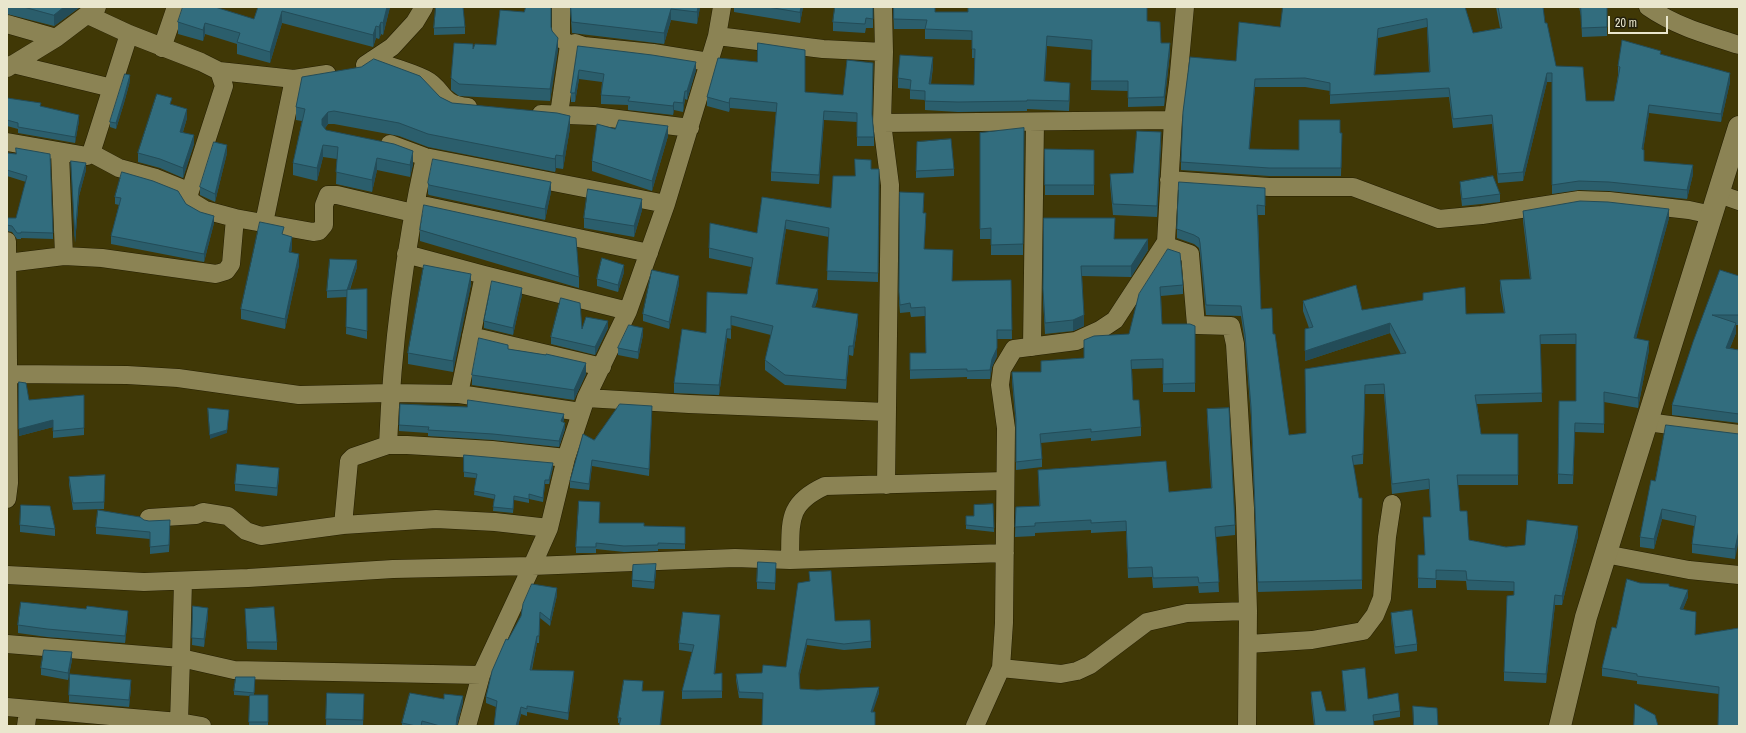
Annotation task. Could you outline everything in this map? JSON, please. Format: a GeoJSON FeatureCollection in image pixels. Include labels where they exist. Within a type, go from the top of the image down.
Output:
{"type":"FeatureCollection","features":[{"type":"Feature","properties":{"kind":"street"},"geometry":{"type":"LineString","coordinates":[[162,48],[176,7]]}},
{"type":"Feature","properties":{"kind":"street"},"geometry":{"type":"LineString","coordinates":[[10,66],[56,38],[92,11],[129,34],[201,62],[219,71],[294,78],[348,71],[358,69],[392,47],[415,22],[424,7]]}},
{"type":"Feature","properties":{"kind":"street"},"geometry":{"type":"LineString","coordinates":[[561,7],[560,38],[569,45]]}},
{"type":"Feature","properties":{"kind":"street"},"geometry":{"type":"LineString","coordinates":[[467,726],[481,675],[549,528],[566,458],[584,405],[628,311],[649,253],[690,128],[716,36],[722,7]]}},
{"type":"Feature","properties":{"kind":"street"},"geometry":{"type":"LineString","coordinates":[[883,7],[884,52],[882,123],[890,185],[886,485]]}},
{"type":"Feature","properties":{"kind":"street"},"geometry":{"type":"LineString","coordinates":[[975,726],[1001,668],[1004,623],[1006,428],[1000,385],[1002,369],[1014,349],[1076,341],[1100,330],[1115,320],[1166,242],[1173,120],[1185,7]]}},
{"type":"Feature","properties":{"kind":"street"},"geometry":{"type":"LineString","coordinates":[[1648,7],[1659,15],[1702,34],[1739,45]]}},
{"type":"Feature","properties":{"kind":"street"},"geometry":{"type":"LineString","coordinates":[[7,24],[56,38]]}},
{"type":"Feature","properties":{"kind":"street"},"geometry":{"type":"LineString","coordinates":[[7,142],[87,156],[90,153],[129,34]]}},
{"type":"Feature","properties":{"kind":"street"},"geometry":{"type":"LineString","coordinates":[[716,36],[823,49],[884,52]]}},
{"type":"Feature","properties":{"kind":"street"},"geometry":{"type":"LineString","coordinates":[[569,45],[575,43],[584,46],[653,53],[709,62]]}},
{"type":"Feature","properties":{"kind":"street"},"geometry":{"type":"LineString","coordinates":[[560,114],[569,45]]}},
{"type":"Feature","properties":{"kind":"street"},"geometry":{"type":"LineString","coordinates":[[372,60],[426,79],[448,102],[456,106],[484,109]]}},
{"type":"Feature","properties":{"kind":"street"},"geometry":{"type":"LineString","coordinates":[[10,66],[112,88]]}},
{"type":"Feature","properties":{"kind":"street"},"geometry":{"type":"LineString","coordinates":[[189,194],[224,86],[219,71]]}},
{"type":"Feature","properties":{"kind":"street"},"geometry":{"type":"LineString","coordinates":[[264,223],[294,78]]}},
{"type":"Feature","properties":{"kind":"street"},"geometry":{"type":"LineString","coordinates":[[528,112],[594,116],[690,128]]}},
{"type":"Feature","properties":{"kind":"street"},"geometry":{"type":"LineString","coordinates":[[882,123],[1035,122],[1051,120],[1173,120]]}},
{"type":"Feature","properties":{"kind":"street"},"geometry":{"type":"LineString","coordinates":[[1032,347],[1035,122]]}},
{"type":"Feature","properties":{"kind":"street"},"geometry":{"type":"LineString","coordinates":[[1560,726],[1586,617],[1712,215],[1729,197],[1739,127]]}},
{"type":"Feature","properties":{"kind":"street"},"geometry":{"type":"LineString","coordinates":[[373,141],[397,146],[425,157],[666,204]]}},
{"type":"Feature","properties":{"kind":"street"},"geometry":{"type":"LineString","coordinates":[[60,152],[64,256]]}},
{"type":"Feature","properties":{"kind":"street"},"geometry":{"type":"LineString","coordinates":[[90,153],[119,168],[156,178],[186,190],[192,202],[205,210],[235,218],[313,232],[320,231],[324,225],[324,205],[328,195],[337,195],[414,208],[649,253]]}},
{"type":"Feature","properties":{"kind":"street"},"geometry":{"type":"LineString","coordinates":[[388,445],[390,393],[406,254],[425,157]]}},
{"type":"Feature","properties":{"kind":"street"},"geometry":{"type":"LineString","coordinates":[[1169,180],[1269,187],[1352,187],[1439,219],[1482,215],[1579,200],[1609,201],[1689,210],[1712,215]]}},
{"type":"Feature","properties":{"kind":"street"},"geometry":{"type":"LineString","coordinates":[[8,263],[64,256],[102,258],[216,274],[226,271],[231,264],[235,218]]}},
{"type":"Feature","properties":{"kind":"street"},"geometry":{"type":"LineString","coordinates":[[7,241],[9,483],[7,498]]}},
{"type":"Feature","properties":{"kind":"street"},"geometry":{"type":"LineString","coordinates":[[1166,242],[1168,246],[1190,254],[1196,325],[1231,326],[1233,332],[1243,457],[1248,611],[1247,726]]}},
{"type":"Feature","properties":{"kind":"street"},"geometry":{"type":"LineString","coordinates":[[406,254],[484,276],[628,311]]}},
{"type":"Feature","properties":{"kind":"street"},"geometry":{"type":"LineString","coordinates":[[459,394],[470,336],[484,276]]}},
{"type":"Feature","properties":{"kind":"street"},"geometry":{"type":"LineString","coordinates":[[470,336],[602,367]]}},
{"type":"Feature","properties":{"kind":"street"},"geometry":{"type":"LineString","coordinates":[[8,374],[127,375],[178,378],[299,395],[390,393],[459,394],[584,405],[689,404],[887,412]]}},
{"type":"Feature","properties":{"kind":"street"},"geometry":{"type":"LineString","coordinates":[[1647,422],[1739,434]]}},
{"type":"Feature","properties":{"kind":"street"},"geometry":{"type":"LineString","coordinates":[[343,525],[349,461],[353,457],[388,445],[438,446],[566,458]]}},
{"type":"Feature","properties":{"kind":"street"},"geometry":{"type":"LineString","coordinates":[[790,560],[791,523],[798,503],[810,493],[825,486],[1005,481]]}},
{"type":"Feature","properties":{"kind":"street"},"geometry":{"type":"LineString","coordinates":[[1248,644],[1312,640],[1364,631],[1375,615],[1382,598],[1387,537],[1392,504]]}},
{"type":"Feature","properties":{"kind":"street"},"geometry":{"type":"LineString","coordinates":[[149,518],[196,515],[203,512],[228,516],[246,531],[261,536],[343,525],[436,519],[494,522],[549,528]]}},
{"type":"Feature","properties":{"kind":"street"},"geometry":{"type":"LineString","coordinates":[[7,574],[144,582],[393,569],[532,566],[735,558],[790,560],[1005,553]]}},
{"type":"Feature","properties":{"kind":"street"},"geometry":{"type":"LineString","coordinates":[[1605,554],[1689,570],[1739,575]]}},
{"type":"Feature","properties":{"kind":"street"},"geometry":{"type":"LineString","coordinates":[[179,722],[183,581]]}},
{"type":"Feature","properties":{"kind":"street"},"geometry":{"type":"LineString","coordinates":[[1001,668],[1061,674],[1077,671],[1090,665],[1147,622],[1187,613],[1248,611]]}},
{"type":"Feature","properties":{"kind":"street"},"geometry":{"type":"LineString","coordinates":[[7,644],[181,658],[234,670],[481,675]]}},
{"type":"Feature","properties":{"kind":"street"},"geometry":{"type":"LineString","coordinates":[[7,707],[27,718],[179,722],[202,726]]}},
{"type":"Feature","properties":{"kind":"building"},"geometry":{"type":"Polygon","coordinates":[[[24,7],[64,7],[54,15],[24,7]]]}},
{"type":"Feature","properties":{"kind":"building"},"geometry":{"type":"Polygon","coordinates":[[[183,7],[215,7],[254,19],[258,7],[387,7],[383,23],[381,22],[379,27],[376,26],[373,35],[282,11],[270,52],[237,42],[240,33],[205,23],[203,30],[178,22],[183,7]]]}},
{"type":"Feature","properties":{"kind":"building"},"geometry":{"type":"Polygon","coordinates":[[[436,7],[463,7],[465,27],[434,28],[436,7]]]}},
{"type":"Feature","properties":{"kind":"building"},"geometry":{"type":"Polygon","coordinates":[[[526,7],[551,7],[551,27],[552,31],[558,38],[550,89],[459,84],[451,78],[454,43],[473,44],[473,49],[475,44],[496,45],[500,10],[524,12],[526,7]]]}},
{"type":"Feature","properties":{"kind":"building"},"geometry":{"type":"Polygon","coordinates":[[[571,7],[698,7],[697,12],[671,9],[664,33],[572,22],[571,7]]]}},
{"type":"Feature","properties":{"kind":"building"},"geometry":{"type":"Polygon","coordinates":[[[768,7],[801,7],[800,12],[768,7]]]}},
{"type":"Feature","properties":{"kind":"building"},"geometry":{"type":"Polygon","coordinates":[[[835,7],[873,7],[873,19],[866,18],[865,24],[833,22],[835,7]]]}},
{"type":"Feature","properties":{"kind":"building"},"geometry":{"type":"Polygon","coordinates":[[[894,7],[935,7],[935,12],[968,12],[968,7],[1147,7],[1147,21],[1160,22],[1161,43],[1170,43],[1164,97],[1128,98],[1128,81],[1091,81],[1092,40],[1047,36],[1044,81],[1070,83],[1069,101],[925,101],[925,91],[910,90],[911,80],[898,78],[900,55],[933,57],[929,84],[974,85],[975,49],[972,49],[972,31],[925,29],[927,20],[894,19],[894,7]]]}},
{"type":"Feature","properties":{"kind":"building"},"geometry":{"type":"Polygon","coordinates":[[[1283,7],[1465,7],[1473,33],[1502,28],[1498,7],[1543,7],[1545,23],[1547,23],[1556,66],[1583,67],[1586,101],[1614,101],[1620,67],[1618,66],[1622,40],[1661,51],[1660,54],[1730,73],[1721,114],[1649,105],[1642,149],[1644,150],[1644,161],[1693,165],[1687,190],[1609,182],[1579,181],[1552,185],[1552,73],[1547,73],[1523,172],[1498,174],[1492,115],[1453,119],[1449,88],[1330,95],[1330,83],[1305,78],[1255,79],[1249,149],[1299,150],[1299,120],[1340,120],[1340,133],[1342,133],[1341,168],[1269,168],[1181,162],[1183,112],[1190,57],[1236,61],[1239,22],[1280,27],[1283,7]],[[1427,19],[1378,29],[1374,75],[1430,72],[1427,19]]]}},
{"type":"Feature","properties":{"kind":"building"},"geometry":{"type":"Polygon","coordinates":[[[1581,7],[1607,7],[1607,27],[1582,28],[1581,7]]]}},
{"type":"Feature","properties":{"kind":"building"},"geometry":{"type":"Polygon","coordinates":[[[758,43],[805,50],[805,92],[843,95],[847,60],[873,63],[872,114],[874,137],[857,137],[857,113],[824,111],[819,175],[771,172],[777,103],[730,98],[729,103],[707,97],[718,58],[757,62],[758,43]]]}},
{"type":"Feature","properties":{"kind":"building"},"geometry":{"type":"Polygon","coordinates":[[[578,46],[696,62],[687,91],[685,91],[683,103],[674,102],[673,106],[628,101],[630,97],[601,95],[604,74],[579,70],[575,93],[571,93],[578,46]]]}},
{"type":"Feature","properties":{"kind":"building"},"geometry":{"type":"Polygon","coordinates":[[[374,59],[420,76],[440,97],[452,103],[557,113],[570,116],[563,156],[556,155],[555,159],[428,134],[399,123],[334,111],[328,112],[322,119],[322,125],[326,130],[394,144],[413,151],[410,165],[377,158],[372,180],[336,172],[338,147],[323,145],[317,168],[293,163],[305,109],[296,107],[302,77],[361,67],[374,59]]]}},
{"type":"Feature","properties":{"kind":"building"},"geometry":{"type":"Polygon","coordinates":[[[125,74],[130,75],[116,123],[110,122],[125,74]]]}},
{"type":"Feature","properties":{"kind":"building"},"geometry":{"type":"Polygon","coordinates":[[[157,94],[172,98],[170,104],[187,109],[180,132],[194,135],[183,168],[160,159],[138,153],[157,94]]]}},
{"type":"Feature","properties":{"kind":"building"},"geometry":{"type":"Polygon","coordinates":[[[7,98],[41,103],[40,106],[79,115],[75,137],[18,127],[18,123],[7,120],[7,98]]]}},
{"type":"Feature","properties":{"kind":"building"},"geometry":{"type":"Polygon","coordinates":[[[619,120],[668,126],[652,181],[592,161],[597,124],[615,129],[619,120]]]}},
{"type":"Feature","properties":{"kind":"building"},"geometry":{"type":"Polygon","coordinates":[[[1024,128],[1023,244],[991,245],[991,228],[980,229],[980,133],[1024,128]]]}},
{"type":"Feature","properties":{"kind":"building"},"geometry":{"type":"Polygon","coordinates":[[[1137,131],[1161,132],[1157,206],[1113,204],[1110,174],[1133,173],[1137,131]]]}},
{"type":"Feature","properties":{"kind":"building"},"geometry":{"type":"Polygon","coordinates":[[[951,139],[954,169],[916,171],[917,142],[951,139]]]}},
{"type":"Feature","properties":{"kind":"building"},"geometry":{"type":"Polygon","coordinates":[[[214,142],[227,145],[215,194],[200,187],[214,142]]]}},
{"type":"Feature","properties":{"kind":"building"},"geometry":{"type":"Polygon","coordinates":[[[16,148],[50,154],[53,233],[17,233],[12,226],[7,225],[7,218],[16,218],[27,176],[7,170],[7,153],[16,154],[16,148]]]}},
{"type":"Feature","properties":{"kind":"building"},"geometry":{"type":"Polygon","coordinates":[[[1045,149],[1094,150],[1094,185],[1045,185],[1045,149]]]}},
{"type":"Feature","properties":{"kind":"building"},"geometry":{"type":"Polygon","coordinates":[[[433,159],[551,182],[545,209],[429,185],[428,183],[433,159]]]}},
{"type":"Feature","properties":{"kind":"building"},"geometry":{"type":"Polygon","coordinates":[[[855,159],[871,160],[871,169],[879,169],[878,273],[827,271],[829,228],[786,220],[776,284],[818,289],[812,307],[858,314],[853,346],[849,346],[846,380],[785,375],[765,360],[773,326],[731,316],[731,329],[727,329],[719,385],[674,383],[682,329],[706,333],[707,292],[747,294],[753,258],[709,248],[710,223],[757,233],[762,197],[831,208],[833,176],[855,176],[855,159]]]}},
{"type":"Feature","properties":{"kind":"building"},"geometry":{"type":"Polygon","coordinates":[[[71,161],[86,163],[79,188],[75,236],[71,161]]]}},
{"type":"Feature","properties":{"kind":"building"},"geometry":{"type":"Polygon","coordinates":[[[122,172],[153,181],[178,191],[186,204],[200,212],[214,216],[204,254],[111,236],[121,198],[115,197],[122,172]]]}},
{"type":"Feature","properties":{"kind":"building"},"geometry":{"type":"Polygon","coordinates":[[[1493,176],[1500,194],[1462,199],[1460,182],[1493,176]]]}},
{"type":"Feature","properties":{"kind":"building"},"geometry":{"type":"Polygon","coordinates":[[[1179,182],[1265,188],[1265,206],[1257,205],[1261,309],[1272,308],[1273,334],[1275,334],[1289,435],[1306,433],[1305,369],[1406,353],[1390,323],[1305,351],[1305,329],[1313,327],[1303,301],[1356,285],[1362,310],[1423,300],[1423,293],[1465,287],[1466,314],[1505,313],[1500,280],[1531,279],[1523,211],[1580,201],[1608,202],[1669,209],[1634,338],[1649,341],[1638,398],[1604,392],[1604,424],[1575,423],[1573,475],[1558,474],[1559,401],[1576,401],[1576,334],[1540,335],[1542,393],[1475,395],[1481,434],[1518,434],[1518,475],[1457,475],[1460,511],[1467,511],[1469,540],[1506,547],[1525,545],[1527,520],[1578,526],[1562,596],[1555,595],[1546,674],[1504,672],[1507,596],[1514,595],[1514,582],[1467,580],[1466,571],[1436,570],[1436,579],[1418,578],[1418,555],[1425,555],[1423,517],[1431,517],[1429,479],[1392,484],[1384,384],[1365,385],[1363,454],[1352,456],[1359,498],[1362,498],[1362,580],[1258,582],[1251,407],[1245,334],[1241,306],[1206,305],[1199,238],[1177,229],[1179,182]]]}},
{"type":"Feature","properties":{"kind":"building"},"geometry":{"type":"Polygon","coordinates":[[[588,189],[642,199],[634,226],[584,218],[588,189]]]}},
{"type":"Feature","properties":{"kind":"building"},"geometry":{"type":"Polygon","coordinates":[[[900,192],[924,193],[923,213],[926,213],[924,249],[953,250],[952,281],[1011,280],[1012,330],[997,330],[997,348],[992,359],[990,370],[910,370],[910,353],[926,353],[925,307],[911,308],[910,303],[900,305],[900,192]]]}},
{"type":"Feature","properties":{"kind":"building"},"geometry":{"type":"Polygon","coordinates":[[[424,205],[576,238],[579,277],[420,230],[424,205]]]}},
{"type":"Feature","properties":{"kind":"building"},"geometry":{"type":"Polygon","coordinates":[[[1044,218],[1115,218],[1114,239],[1148,239],[1131,266],[1081,266],[1084,315],[1073,320],[1045,323],[1043,289],[1044,218]]]}},
{"type":"Feature","properties":{"kind":"building"},"geometry":{"type":"Polygon","coordinates":[[[260,222],[284,227],[282,234],[292,237],[289,252],[299,254],[285,319],[241,309],[260,222]]]}},
{"type":"Feature","properties":{"kind":"building"},"geometry":{"type":"Polygon","coordinates":[[[1168,249],[1180,253],[1183,285],[1160,287],[1162,324],[1190,324],[1195,326],[1195,383],[1163,384],[1163,359],[1131,360],[1133,400],[1139,400],[1141,427],[1091,432],[1091,429],[1040,434],[1042,459],[1016,462],[1016,419],[1012,372],[1041,372],[1041,361],[1084,358],[1084,340],[1094,336],[1129,334],[1139,294],[1168,249]]]}},
{"type":"Feature","properties":{"kind":"building"},"geometry":{"type":"Polygon","coordinates":[[[602,258],[624,265],[618,285],[597,279],[602,258]]]}},
{"type":"Feature","properties":{"kind":"building"},"geometry":{"type":"Polygon","coordinates":[[[330,259],[357,260],[347,290],[327,291],[330,259]]]}},
{"type":"Feature","properties":{"kind":"building"},"geometry":{"type":"Polygon","coordinates":[[[424,265],[471,274],[453,361],[408,353],[424,265]]]}},
{"type":"Feature","properties":{"kind":"building"},"geometry":{"type":"Polygon","coordinates":[[[652,270],[679,276],[669,322],[643,314],[652,270]]]}},
{"type":"Feature","properties":{"kind":"building"},"geometry":{"type":"Polygon","coordinates":[[[1720,270],[1739,276],[1739,315],[1712,315],[1736,323],[1726,348],[1739,350],[1739,414],[1672,405],[1693,342],[1720,270]]]}},
{"type":"Feature","properties":{"kind":"building"},"geometry":{"type":"Polygon","coordinates":[[[492,281],[522,288],[513,328],[484,321],[492,281]]]}},
{"type":"Feature","properties":{"kind":"building"},"geometry":{"type":"Polygon","coordinates":[[[367,289],[367,331],[346,327],[347,290],[367,289]]]}},
{"type":"Feature","properties":{"kind":"building"},"geometry":{"type":"Polygon","coordinates":[[[561,298],[580,303],[582,329],[586,317],[608,321],[595,347],[551,337],[561,298]]]}},
{"type":"Feature","properties":{"kind":"building"},"geometry":{"type":"Polygon","coordinates":[[[629,325],[643,328],[638,352],[618,348],[629,325]]]}},
{"type":"Feature","properties":{"kind":"building"},"geometry":{"type":"Polygon","coordinates":[[[479,338],[508,345],[508,349],[546,354],[586,363],[574,390],[472,375],[479,338]]]}},
{"type":"Feature","properties":{"kind":"building"},"geometry":{"type":"Polygon","coordinates":[[[19,382],[26,383],[29,400],[84,395],[84,428],[53,431],[53,420],[19,429],[19,382]]]}},
{"type":"Feature","properties":{"kind":"building"},"geometry":{"type":"Polygon","coordinates":[[[468,400],[564,414],[561,421],[565,423],[559,441],[493,434],[428,430],[429,427],[399,425],[400,404],[467,407],[468,400]]]}},
{"type":"Feature","properties":{"kind":"building"},"geometry":{"type":"Polygon","coordinates":[[[620,404],[652,406],[649,469],[592,460],[589,484],[570,481],[583,434],[594,440],[620,404]]]}},
{"type":"Feature","properties":{"kind":"building"},"geometry":{"type":"Polygon","coordinates":[[[208,408],[229,410],[227,430],[210,435],[208,408]]]}},
{"type":"Feature","properties":{"kind":"building"},"geometry":{"type":"Polygon","coordinates":[[[1229,408],[1235,525],[1215,527],[1219,582],[1199,583],[1198,577],[1153,578],[1152,567],[1128,568],[1126,521],[1091,523],[1091,520],[1035,523],[1035,526],[1015,527],[1016,507],[1040,506],[1038,470],[1166,461],[1169,492],[1212,488],[1207,409],[1229,408]]]}},
{"type":"Feature","properties":{"kind":"building"},"geometry":{"type":"Polygon","coordinates":[[[1666,425],[1739,434],[1739,530],[1735,549],[1692,544],[1696,516],[1662,509],[1654,539],[1640,537],[1651,480],[1655,481],[1666,425]]]}},
{"type":"Feature","properties":{"kind":"building"},"geometry":{"type":"Polygon","coordinates":[[[464,455],[553,463],[549,480],[545,480],[543,498],[529,494],[529,499],[514,496],[513,509],[493,507],[495,495],[474,491],[477,474],[464,472],[464,455]]]}},
{"type":"Feature","properties":{"kind":"building"},"geometry":{"type":"Polygon","coordinates":[[[237,464],[279,468],[277,488],[235,484],[237,464]]]}},
{"type":"Feature","properties":{"kind":"building"},"geometry":{"type":"Polygon","coordinates":[[[105,475],[104,502],[73,503],[69,477],[105,475]]]}},
{"type":"Feature","properties":{"kind":"building"},"geometry":{"type":"Polygon","coordinates":[[[579,501],[600,502],[599,523],[644,523],[644,526],[685,527],[685,544],[658,543],[658,545],[624,546],[596,543],[596,547],[576,547],[579,501]]]}},
{"type":"Feature","properties":{"kind":"building"},"geometry":{"type":"Polygon","coordinates":[[[993,504],[994,528],[966,525],[966,516],[974,516],[974,505],[993,504]]]}},
{"type":"Feature","properties":{"kind":"building"},"geometry":{"type":"Polygon","coordinates":[[[21,505],[50,506],[55,529],[20,525],[21,505]]]}},
{"type":"Feature","properties":{"kind":"building"},"geometry":{"type":"Polygon","coordinates":[[[98,510],[140,517],[149,521],[170,520],[169,545],[150,547],[150,532],[96,527],[98,510]]]}},
{"type":"Feature","properties":{"kind":"building"},"geometry":{"type":"Polygon","coordinates":[[[758,562],[776,563],[775,583],[757,582],[758,562]]]}},
{"type":"Feature","properties":{"kind":"building"},"geometry":{"type":"Polygon","coordinates":[[[656,564],[654,582],[632,580],[633,565],[656,564]]]}},
{"type":"Feature","properties":{"kind":"building"},"geometry":{"type":"Polygon","coordinates":[[[831,571],[835,621],[870,620],[871,641],[844,644],[807,639],[799,673],[800,689],[817,690],[879,687],[871,712],[875,712],[875,726],[762,726],[763,693],[739,692],[736,674],[762,673],[763,665],[786,667],[798,583],[810,581],[809,572],[831,571]]]}},
{"type":"Feature","properties":{"kind":"building"},"geometry":{"type":"Polygon","coordinates":[[[1627,579],[1640,583],[1669,584],[1669,586],[1688,590],[1680,609],[1696,612],[1695,635],[1739,628],[1739,726],[1718,726],[1719,687],[1637,676],[1637,674],[1602,668],[1612,627],[1616,628],[1627,579]]]}},
{"type":"Feature","properties":{"kind":"building"},"geometry":{"type":"Polygon","coordinates":[[[532,584],[557,588],[550,620],[540,612],[539,636],[537,636],[530,670],[574,671],[568,713],[527,706],[527,709],[521,707],[516,726],[494,726],[497,701],[486,697],[492,671],[506,639],[508,640],[521,616],[523,604],[532,584]]]}},
{"type":"Feature","properties":{"kind":"building"},"geometry":{"type":"Polygon","coordinates":[[[21,602],[86,609],[87,606],[128,611],[125,636],[18,625],[21,602]]]}},
{"type":"Feature","properties":{"kind":"building"},"geometry":{"type":"Polygon","coordinates":[[[193,606],[208,608],[204,639],[192,638],[193,606]]]}},
{"type":"Feature","properties":{"kind":"building"},"geometry":{"type":"Polygon","coordinates":[[[274,607],[277,642],[247,642],[245,609],[274,607]]]}},
{"type":"Feature","properties":{"kind":"building"},"geometry":{"type":"Polygon","coordinates":[[[1412,610],[1417,644],[1395,647],[1391,613],[1412,610]]]}},
{"type":"Feature","properties":{"kind":"building"},"geometry":{"type":"Polygon","coordinates":[[[683,612],[720,615],[714,674],[722,673],[722,691],[682,691],[694,645],[679,643],[683,612]]]}},
{"type":"Feature","properties":{"kind":"building"},"geometry":{"type":"Polygon","coordinates":[[[44,650],[72,652],[68,673],[41,668],[44,650]]]}},
{"type":"Feature","properties":{"kind":"building"},"geometry":{"type":"Polygon","coordinates":[[[1365,668],[1368,699],[1398,693],[1400,711],[1373,715],[1374,726],[1315,726],[1311,692],[1321,691],[1326,711],[1346,711],[1342,671],[1365,668]]]}},
{"type":"Feature","properties":{"kind":"building"},"geometry":{"type":"Polygon","coordinates":[[[70,674],[131,680],[129,700],[69,695],[70,674]]]}},
{"type":"Feature","properties":{"kind":"building"},"geometry":{"type":"Polygon","coordinates":[[[236,677],[255,677],[254,693],[234,691],[236,677]]]}},
{"type":"Feature","properties":{"kind":"building"},"geometry":{"type":"Polygon","coordinates":[[[624,680],[643,681],[642,691],[664,691],[660,726],[619,726],[621,718],[618,718],[624,680]]]}},
{"type":"Feature","properties":{"kind":"building"},"geometry":{"type":"Polygon","coordinates":[[[327,693],[364,694],[363,720],[326,719],[327,693]]]}},
{"type":"Feature","properties":{"kind":"building"},"geometry":{"type":"Polygon","coordinates":[[[410,693],[444,699],[444,694],[463,696],[456,726],[440,726],[422,721],[421,726],[402,723],[410,693]]]}},
{"type":"Feature","properties":{"kind":"building"},"geometry":{"type":"Polygon","coordinates":[[[250,695],[268,695],[268,722],[249,722],[250,695]]]}},
{"type":"Feature","properties":{"kind":"building"},"geometry":{"type":"Polygon","coordinates":[[[1635,704],[1655,715],[1658,726],[1634,726],[1635,704]]]}},
{"type":"Feature","properties":{"kind":"building"},"geometry":{"type":"Polygon","coordinates":[[[1413,706],[1437,708],[1438,726],[1414,726],[1413,706]]]}}]}
